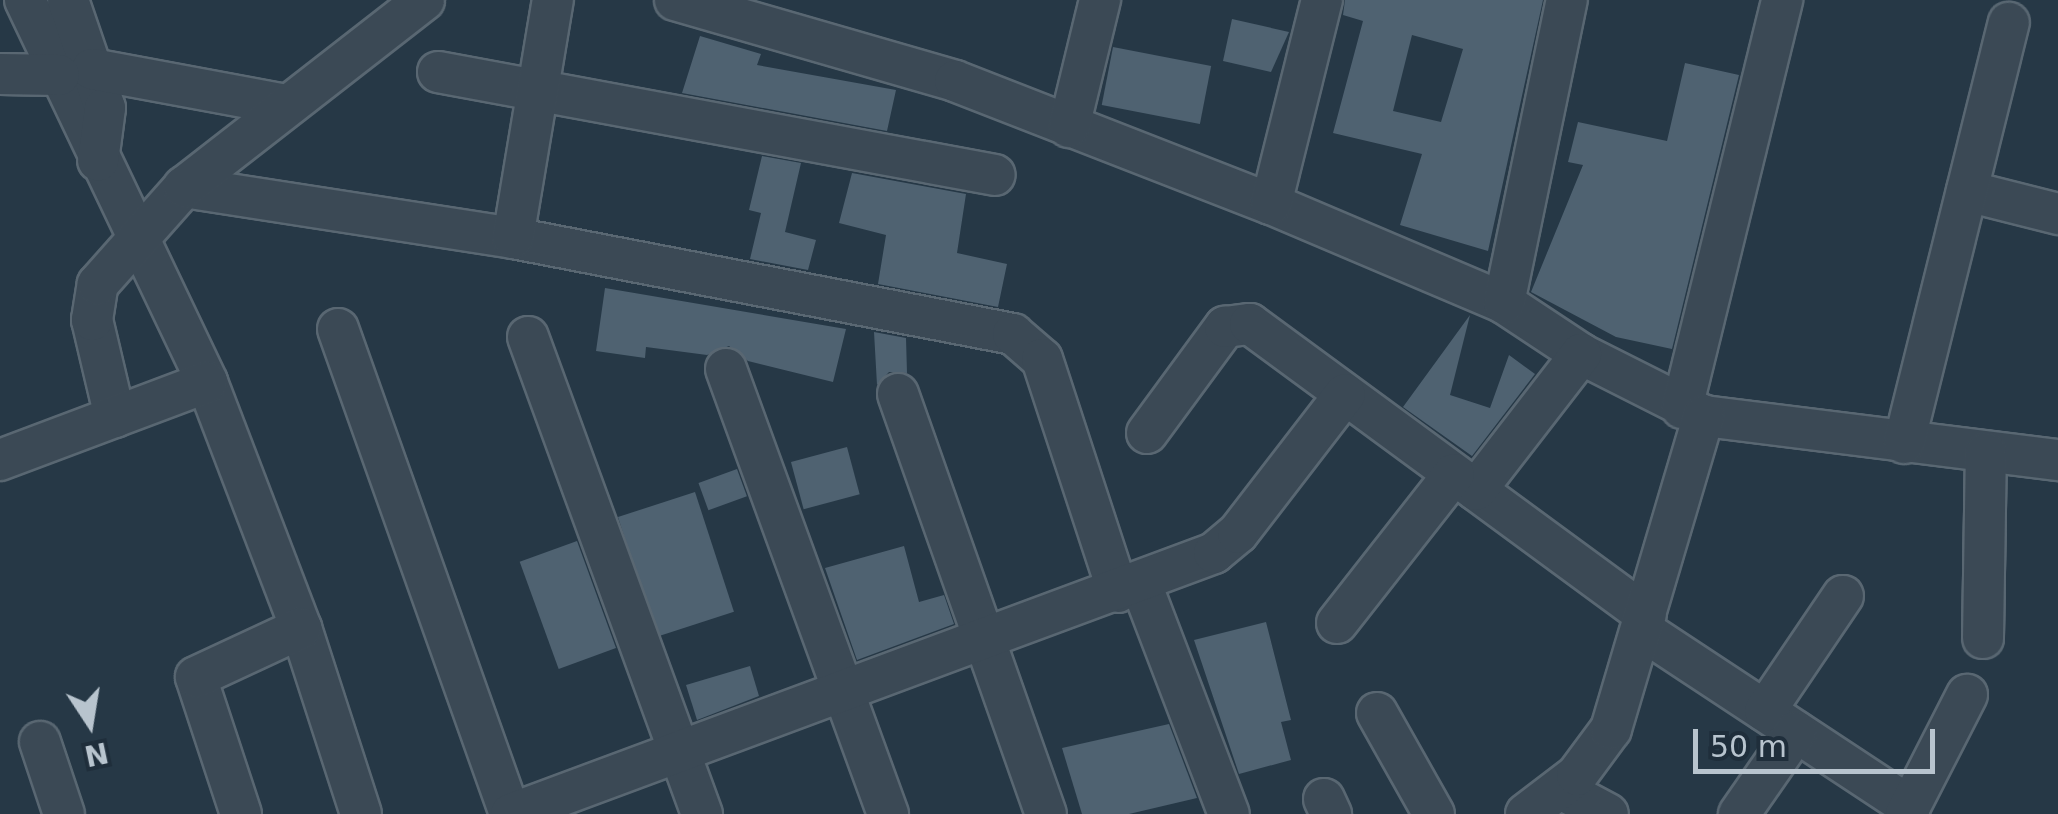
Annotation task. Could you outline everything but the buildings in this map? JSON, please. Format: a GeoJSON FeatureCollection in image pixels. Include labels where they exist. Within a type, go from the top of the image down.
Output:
{"type":"FeatureCollection","features":[{"type":"Feature","properties":{"kind":"street"},"geometry":{"type":"LineString","coordinates":[[25,0],[75,72]]}},
{"type":"Feature","properties":{"kind":"street"},"geometry":{"type":"LineString","coordinates":[[68,0],[75,72],[98,162],[137,232],[207,382],[301,628],[361,814]]}},
{"type":"Feature","properties":{"kind":"street"},"geometry":{"type":"LineString","coordinates":[[115,417],[92,320],[98,284],[137,232],[184,186],[424,0]]}},
{"type":"Feature","properties":{"kind":"street"},"geometry":{"type":"LineString","coordinates":[[513,238],[541,91],[552,0]]}},
{"type":"Feature","properties":{"kind":"street"},"geometry":{"type":"LineString","coordinates":[[674,0],[955,80],[1069,128],[1271,204],[1504,303],[1582,354],[1693,412],[1904,443],[2058,479]]}},
{"type":"Feature","properties":{"kind":"street"},"geometry":{"type":"LineString","coordinates":[[1069,128],[1100,0]]}},
{"type":"Feature","properties":{"kind":"street"},"geometry":{"type":"LineString","coordinates":[[1271,204],[1322,0]]}},
{"type":"Feature","properties":{"kind":"street"},"geometry":{"type":"LineString","coordinates":[[1504,303],[1567,0]]}},
{"type":"Feature","properties":{"kind":"street"},"geometry":{"type":"LineString","coordinates":[[1526,814],[1561,789],[1611,728],[1644,623],[1782,0]]}},
{"type":"Feature","properties":{"kind":"street"},"geometry":{"type":"LineString","coordinates":[[1904,443],[2009,24]]}},
{"type":"Feature","properties":{"kind":"street"},"geometry":{"type":"LineString","coordinates":[[0,74],[75,72],[286,105]]}},
{"type":"Feature","properties":{"kind":"street"},"geometry":{"type":"LineString","coordinates":[[438,72],[995,175]]}},
{"type":"Feature","properties":{"kind":"street"},"geometry":{"type":"LineString","coordinates":[[184,186],[513,238],[1027,341],[1042,359],[1130,588],[1230,814]]}},
{"type":"Feature","properties":{"kind":"street"},"geometry":{"type":"LineString","coordinates":[[1967,191],[2058,214]]}},
{"type":"Feature","properties":{"kind":"street"},"geometry":{"type":"LineString","coordinates":[[1147,433],[1237,320],[1465,482],[1644,623],[1908,811],[1967,696]]}},
{"type":"Feature","properties":{"kind":"street"},"geometry":{"type":"LineString","coordinates":[[338,329],[510,814],[1130,588],[1228,545],[1345,394]]}},
{"type":"Feature","properties":{"kind":"street"},"geometry":{"type":"LineString","coordinates":[[528,337],[702,814]]}},
{"type":"Feature","properties":{"kind":"street"},"geometry":{"type":"LineString","coordinates":[[1337,623],[1582,354]]}},
{"type":"Feature","properties":{"kind":"street"},"geometry":{"type":"LineString","coordinates":[[726,369],[888,814]]}},
{"type":"Feature","properties":{"kind":"street"},"geometry":{"type":"LineString","coordinates":[[0,460],[207,382]]}},
{"type":"Feature","properties":{"kind":"street"},"geometry":{"type":"LineString","coordinates":[[898,394],[980,641],[1046,814]]}},
{"type":"Feature","properties":{"kind":"street"},"geometry":{"type":"LineString","coordinates":[[1985,463],[2058,460]]}},
{"type":"Feature","properties":{"kind":"street"},"geometry":{"type":"LineString","coordinates":[[1982,638],[1985,463]]}},
{"type":"Feature","properties":{"kind":"street"},"geometry":{"type":"LineString","coordinates":[[1739,814],[1843,596]]}},
{"type":"Feature","properties":{"kind":"street"},"geometry":{"type":"LineString","coordinates":[[241,814],[196,677],[301,628]]}},
{"type":"Feature","properties":{"kind":"street"},"geometry":{"type":"LineString","coordinates":[[1377,713],[1434,814]]}},
{"type":"Feature","properties":{"kind":"street"},"geometry":{"type":"LineString","coordinates":[[40,742],[64,814]]}},
{"type":"Feature","properties":{"kind":"street"},"geometry":{"type":"LineString","coordinates":[[1561,789],[1608,814]]}}]}
